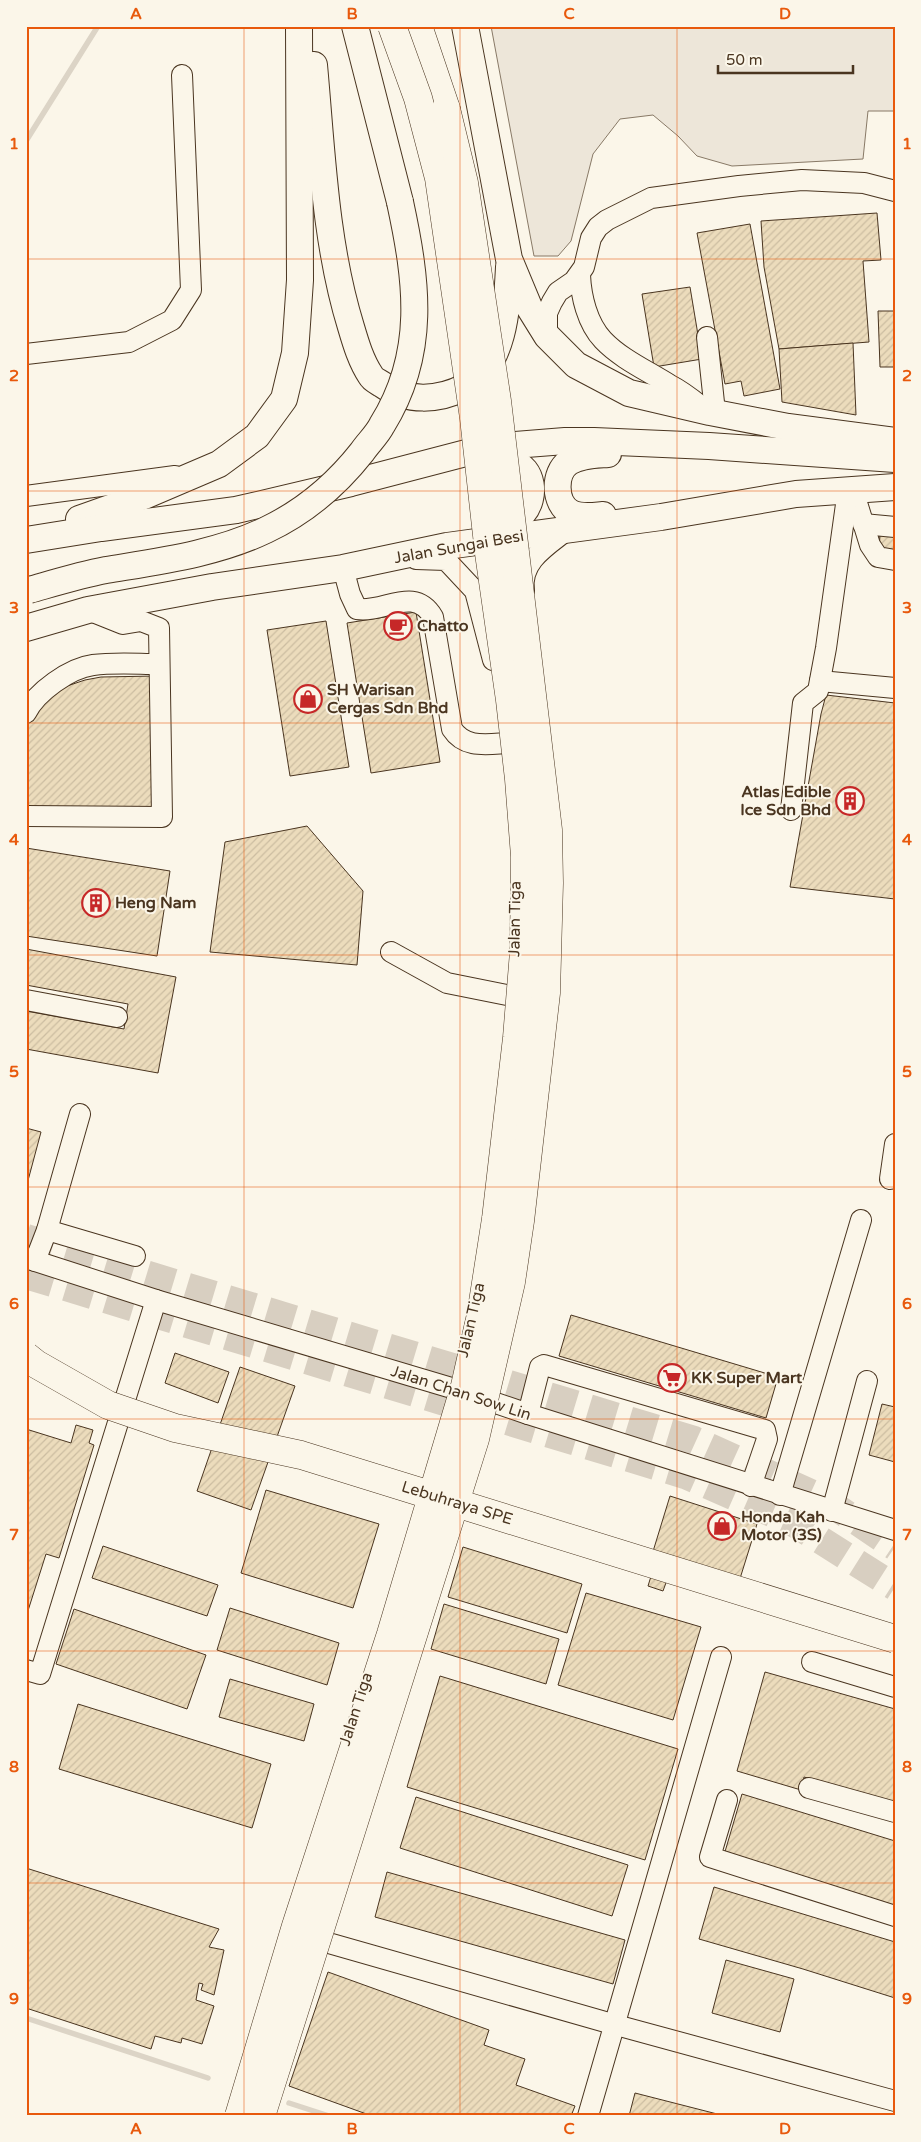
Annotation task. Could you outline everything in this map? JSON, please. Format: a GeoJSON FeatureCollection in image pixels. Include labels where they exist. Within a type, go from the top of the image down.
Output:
{"type":"FeatureCollection","features":[{"type":"Feature","properties":{"kind":"highway"},"geometry":{"type":"LineString","coordinates":[[240,2116],[296,1926],[391,1634],[464,1386],[481,1315],[496,1219],[517,1038],[524,952],[524,856],[519,781],[474,418],[439,178],[418,98],[392,26]]}},
{"type":"Feature","properties":{"kind":"highway"},"geometry":{"type":"LineString","coordinates":[[261,2116],[475,1439],[511,1282],[520,1221],[546,993],[549,883],[548,830],[497,402],[464,183],[446,108],[418,26]]}},
{"type":"Feature","properties":{"kind":"highway","name":"Lebuhraya SPE"},"geometry":{"type":"LineString","coordinates":[[26,1340],[45,1356],[119,1392],[174,1414],[302,1442],[895,1621]]}},
{"type":"Feature","properties":{"kind":"highway","name":"Lebuhraya SPE"},"geometry":{"type":"LineString","coordinates":[[26,1356],[36,1364],[108,1405],[176,1428],[301,1455],[895,1640]]}},
{"type":"Feature","properties":{"kind":"main road"},"geometry":{"type":"LineString","coordinates":[[26,539],[144,496],[219,464],[257,436],[284,399],[295,353],[300,280],[299,26]]}},
{"type":"Feature","properties":{"kind":"main road"},"geometry":{"type":"LineString","coordinates":[[310,26],[325,192],[334,250],[344,305],[360,356],[372,378],[389,390],[407,397],[424,398],[444,394],[466,386],[483,370],[502,334],[512,269]]}},
{"type":"Feature","properties":{"kind":"main road"},"geometry":{"type":"LineString","coordinates":[[28,591],[103,571],[182,558],[266,531],[296,514],[328,490],[382,426],[401,388],[412,348],[415,300],[412,259],[400,202],[355,26]]}},
{"type":"Feature","properties":{"kind":"main road"},"geometry":{"type":"LineString","coordinates":[[465,26],[512,269],[529,307],[546,336],[576,365],[630,393],[788,427],[895,441]]}},
{"type":"Feature","properties":{"kind":"main road"},"geometry":{"type":"LineString","coordinates":[[26,539],[236,510],[352,483],[489,447],[594,441],[738,448],[895,459]]}},
{"type":"Feature","properties":{"kind":"main road"},"geometry":{"type":"LineString","coordinates":[[730,504],[593,516],[576,515],[569,512],[562,505],[559,496],[558,479],[568,463],[590,455],[738,448]]}},
{"type":"Feature","properties":{"kind":"main road"},"geometry":{"type":"LineString","coordinates":[[212,587],[517,516],[527,508],[531,493],[529,477],[525,469],[511,462],[490,463],[352,483]]}},
{"type":"Feature","properties":{"kind":"main road","name":"Jalan Sungai Besi"},"geometry":{"type":"LineString","coordinates":[[26,628],[88,610],[212,587],[343,568],[446,546],[661,517],[796,494],[895,487]]}},
{"type":"Feature","properties":{"kind":"street"},"geometry":{"type":"LineString","coordinates":[[26,354],[129,342],[172,320],[190,290],[182,75]]}},
{"type":"Feature","properties":{"kind":"street"},"geometry":{"type":"LineString","coordinates":[[546,336],[547,313],[558,292],[580,275],[584,267],[591,238],[598,227],[606,220],[651,198],[802,180],[864,183],[895,191]]}},
{"type":"Feature","properties":{"kind":"street"},"geometry":{"type":"LineString","coordinates":[[512,269],[536,290],[558,292]]}},
{"type":"Feature","properties":{"kind":"street"},"geometry":{"type":"LineString","coordinates":[[580,275],[588,315],[602,339],[634,364],[713,412]]}},
{"type":"Feature","properties":{"kind":"street"},"geometry":{"type":"LineString","coordinates":[[707,338],[713,412]]}},
{"type":"Feature","properties":{"kind":"street"},"geometry":{"type":"LineString","coordinates":[[26,496],[200,472]]}},
{"type":"Feature","properties":{"kind":"street"},"geometry":{"type":"LineString","coordinates":[[851,490],[870,545],[878,557],[895,560]]}},
{"type":"Feature","properties":{"kind":"street"},"geometry":{"type":"LineString","coordinates":[[791,810],[803,703],[818,691],[851,490]]}},
{"type":"Feature","properties":{"kind":"street"},"geometry":{"type":"LineString","coordinates":[[864,524],[895,527]]}},
{"type":"Feature","properties":{"kind":"street"},"geometry":{"type":"LineString","coordinates":[[268,2116],[490,1402],[512,1312],[542,1124],[556,948],[556,896],[550,795],[523,580],[533,558],[567,530]]}},
{"type":"Feature","properties":{"kind":"street","name":"Jalan Tiga"},"geometry":{"type":"LineString","coordinates":[[231,2116],[286,1930],[455,1389],[484,1261],[505,1080],[516,946],[516,866],[509,743],[503,699],[475,591],[446,560],[394,558]]}},
{"type":"Feature","properties":{"kind":"street"},"geometry":{"type":"LineString","coordinates":[[343,568],[350,594],[357,609],[416,602],[428,608],[434,617],[452,728],[463,740],[476,745],[509,743]]}},
{"type":"Feature","properties":{"kind":"street"},"geometry":{"type":"LineString","coordinates":[[26,816],[162,817],[160,628],[141,621],[124,624],[88,610]]}},
{"type":"Feature","properties":{"kind":"street"},"geometry":{"type":"LineString","coordinates":[[26,713],[30,705],[53,681],[92,665],[159,664]]}},
{"type":"Feature","properties":{"kind":"street"},"geometry":{"type":"LineString","coordinates":[[820,681],[895,688]]}},
{"type":"Feature","properties":{"kind":"street"},"geometry":{"type":"LineString","coordinates":[[392,952],[447,984],[512,996]]}},
{"type":"Feature","properties":{"kind":"street"},"geometry":{"type":"LineString","coordinates":[[26,1000],[118,1017]]}},
{"type":"Feature","properties":{"kind":"street"},"geometry":{"type":"LineString","coordinates":[[30,1259],[46,1230],[80,1114]]}},
{"type":"Feature","properties":{"kind":"street"},"geometry":{"type":"LineString","coordinates":[[890,1179],[895,1144]]}},
{"type":"Feature","properties":{"kind":"street"},"geometry":{"type":"LineString","coordinates":[[780,1495],[861,1220]]}},
{"type":"Feature","properties":{"kind":"street"},"geometry":{"type":"LineString","coordinates":[[46,1230],[135,1256]]}},
{"type":"Feature","properties":{"kind":"street","name":"Jalan Chan Sow Lin"},"geometry":{"type":"LineString","coordinates":[[30,1259],[156,1300],[455,1389],[751,1486],[895,1530]]}},
{"type":"Feature","properties":{"kind":"street"},"geometry":{"type":"LineString","coordinates":[[26,1670],[40,1674],[156,1300]]}},
{"type":"Feature","properties":{"kind":"street"},"geometry":{"type":"LineString","coordinates":[[528,1414],[540,1368],[544,1365],[765,1430],[767,1438],[751,1486]]}},
{"type":"Feature","properties":{"kind":"street"},"geometry":{"type":"LineString","coordinates":[[832,1511],[866,1381]]}},
{"type":"Feature","properties":{"kind":"street"},"geometry":{"type":"LineString","coordinates":[[588,2116],[616,2025],[721,1657]]}},
{"type":"Feature","properties":{"kind":"street"},"geometry":{"type":"LineString","coordinates":[[812,1662],[895,1687]]}},
{"type":"Feature","properties":{"kind":"street"},"geometry":{"type":"LineString","coordinates":[[809,1788],[895,1812]]}},
{"type":"Feature","properties":{"kind":"street"},"geometry":{"type":"LineString","coordinates":[[727,1800],[710,1857],[895,1916]]}},
{"type":"Feature","properties":{"kind":"street"},"geometry":{"type":"LineString","coordinates":[[286,1930],[616,2025],[895,2101]]}},
{"type":"Feature","properties":{"kind":"shaded area"},"geometry":{"type":"Polygon","coordinates":[[[491,26],[895,26],[895,111],[868,111],[863,159],[732,166],[697,156],[678,136],[653,115],[620,119],[593,154],[571,241],[558,256],[534,256],[491,26]]]}},
{"type":"Feature","properties":{"kind":"building"},"geometry":{"type":"Polygon","coordinates":[[[877,213],[881,260],[863,261],[869,342],[779,349],[764,267],[761,221],[877,213]]]}},
{"type":"Feature","properties":{"kind":"building"},"geometry":{"type":"Polygon","coordinates":[[[750,224],[780,389],[744,396],[741,381],[725,384],[697,233],[750,224]]]}},
{"type":"Feature","properties":{"kind":"building"},"geometry":{"type":"Polygon","coordinates":[[[690,287],[702,359],[654,367],[642,294],[690,287]]]}},
{"type":"Feature","properties":{"kind":"building"},"geometry":{"type":"Polygon","coordinates":[[[878,311],[895,311],[895,367],[880,367],[878,311]]]}},
{"type":"Feature","properties":{"kind":"building"},"geometry":{"type":"Polygon","coordinates":[[[853,343],[856,415],[782,402],[779,349],[853,343]]]}},
{"type":"Feature","properties":{"kind":"building"},"geometry":{"type":"Polygon","coordinates":[[[880,532],[895,532],[895,556],[879,556],[880,532]]]}},
{"type":"Feature","properties":{"kind":"building"},"geometry":{"type":"Polygon","coordinates":[[[416,612],[440,762],[371,773],[347,623],[416,612]]]}},
{"type":"Feature","properties":{"kind":"building","name":"SH Warisan Cergas Sdn Bhd"},"geometry":{"type":"Polygon","coordinates":[[[326,621],[349,767],[290,776],[267,630],[326,621]]]}},
{"type":"Feature","properties":{"kind":"building"},"geometry":{"type":"Polygon","coordinates":[[[156,676],[153,808],[26,809],[26,725],[43,703],[64,687],[85,680],[101,677],[156,676]]]}},
{"type":"Feature","properties":{"kind":"building","name":"Atlas Edible Ice Sdn Bhd"},"geometry":{"type":"Polygon","coordinates":[[[826,695],[895,703],[895,899],[790,887],[826,695]]]}},
{"type":"Feature","properties":{"kind":"building"},"geometry":{"type":"Polygon","coordinates":[[[307,826],[363,891],[357,965],[210,952],[225,842],[307,826]]]}},
{"type":"Feature","properties":{"kind":"building","name":"Heng Nam"},"geometry":{"type":"Polygon","coordinates":[[[26,848],[170,871],[157,956],[26,936],[26,848]]]}},
{"type":"Feature","properties":{"kind":"building"},"geometry":{"type":"Polygon","coordinates":[[[26,949],[176,977],[158,1073],[26,1049],[26,1011],[124,1029],[128,1004],[26,985],[26,949]]]}},
{"type":"Feature","properties":{"kind":"building"},"geometry":{"type":"Polygon","coordinates":[[[26,1128],[41,1132],[26,1188],[26,1128]]]}},
{"type":"Feature","properties":{"kind":"building"},"geometry":{"type":"Polygon","coordinates":[[[571,1315],[778,1377],[766,1418],[559,1356],[571,1315]]]}},
{"type":"Feature","properties":{"kind":"building"},"geometry":{"type":"Polygon","coordinates":[[[175,1353],[229,1372],[218,1403],[165,1383],[175,1353]]]}},
{"type":"Feature","properties":{"kind":"building"},"geometry":{"type":"Polygon","coordinates":[[[240,1367],[295,1386],[251,1510],[197,1491],[240,1367]]]}},
{"type":"Feature","properties":{"kind":"building"},"geometry":{"type":"Polygon","coordinates":[[[882,1404],[895,1407],[895,1462],[869,1455],[882,1404]]]}},
{"type":"Feature","properties":{"kind":"building"},"geometry":{"type":"Polygon","coordinates":[[[76,1425],[93,1430],[89,1443],[94,1445],[59,1558],[46,1554],[26,1617],[26,1429],[71,1443],[76,1425]]]}},
{"type":"Feature","properties":{"kind":"building"},"geometry":{"type":"Polygon","coordinates":[[[266,1490],[379,1524],[353,1608],[241,1573],[266,1490]]]}},
{"type":"Feature","properties":{"kind":"building"},"geometry":{"type":"Polygon","coordinates":[[[670,1496],[757,1524],[733,1601],[667,1580],[663,1591],[648,1586],[652,1573],[647,1571],[670,1496]]]}},
{"type":"Feature","properties":{"kind":"building"},"geometry":{"type":"Polygon","coordinates":[[[103,1546],[218,1585],[207,1616],[92,1578],[103,1546]]]}},
{"type":"Feature","properties":{"kind":"building"},"geometry":{"type":"Polygon","coordinates":[[[463,1547],[582,1584],[567,1633],[448,1597],[463,1547]]]}},
{"type":"Feature","properties":{"kind":"building"},"geometry":{"type":"Polygon","coordinates":[[[586,1593],[701,1627],[673,1720],[558,1685],[586,1593]]]}},
{"type":"Feature","properties":{"kind":"building"},"geometry":{"type":"Polygon","coordinates":[[[444,1604],[559,1639],[546,1684],[431,1649],[444,1604]]]}},
{"type":"Feature","properties":{"kind":"building"},"geometry":{"type":"Polygon","coordinates":[[[230,1608],[339,1643],[327,1685],[217,1650],[230,1608]]]}},
{"type":"Feature","properties":{"kind":"building"},"geometry":{"type":"Polygon","coordinates":[[[74,1609],[206,1655],[187,1709],[56,1664],[74,1609]]]}},
{"type":"Feature","properties":{"kind":"building"},"geometry":{"type":"Polygon","coordinates":[[[765,1672],[895,1709],[895,1803],[804,1777],[801,1790],[737,1771],[765,1672]]]}},
{"type":"Feature","properties":{"kind":"building"},"geometry":{"type":"Polygon","coordinates":[[[440,1676],[678,1749],[645,1860],[407,1787],[440,1676]]]}},
{"type":"Feature","properties":{"kind":"building"},"geometry":{"type":"Polygon","coordinates":[[[230,1679],[314,1704],[304,1741],[219,1717],[230,1679]]]}},
{"type":"Feature","properties":{"kind":"building"},"geometry":{"type":"Polygon","coordinates":[[[78,1704],[271,1764],[252,1828],[59,1769],[78,1704]]]}},
{"type":"Feature","properties":{"kind":"building"},"geometry":{"type":"Polygon","coordinates":[[[742,1794],[895,1841],[895,1907],[724,1855],[742,1794]]]}},
{"type":"Feature","properties":{"kind":"building"},"geometry":{"type":"Polygon","coordinates":[[[416,1797],[628,1865],[612,1916],[400,1848],[416,1797]]]}},
{"type":"Feature","properties":{"kind":"building"},"geometry":{"type":"Polygon","coordinates":[[[26,1868],[219,1929],[209,1947],[224,1950],[214,1995],[201,1990],[203,1984],[199,1983],[196,2000],[214,2006],[202,2044],[182,2038],[181,2043],[155,2036],[151,2049],[26,2008],[26,1868]]]}},
{"type":"Feature","properties":{"kind":"building"},"geometry":{"type":"Polygon","coordinates":[[[387,1872],[625,1940],[613,1984],[375,1917],[387,1872]]]}},
{"type":"Feature","properties":{"kind":"building"},"geometry":{"type":"Polygon","coordinates":[[[714,1887],[895,1942],[895,1998],[699,1939],[714,1887]]]}},
{"type":"Feature","properties":{"kind":"building"},"geometry":{"type":"Polygon","coordinates":[[[726,1960],[794,1979],[780,2032],[712,2013],[726,1960]]]}},
{"type":"Feature","properties":{"kind":"building"},"geometry":{"type":"Polygon","coordinates":[[[328,1972],[489,2030],[484,2045],[525,2059],[516,2085],[575,2106],[571,2116],[372,2116],[289,2086],[328,1972]]]}},
{"type":"Feature","properties":{"kind":"building"},"geometry":{"type":"Polygon","coordinates":[[[635,2093],[725,2116],[629,2116],[635,2093]]]}},
{"type":"Feature","properties":{"kind":"waterway"},"geometry":{"type":"LineString","coordinates":[[26,141],[98,26]]}},
{"type":"Feature","properties":{"kind":"waterway"},"geometry":{"type":"LineString","coordinates":[[26,2018],[208,2078]]}},
{"type":"Feature","properties":{"kind":"waterway"},"geometry":{"type":"LineString","coordinates":[[289,2103],[329,2116]]}},
{"type":"Feature","properties":{"kind":"tunnel"},"geometry":{"type":"LineString","coordinates":[[26,1238],[694,1440],[824,1499],[895,1547]]}},
{"type":"Feature","properties":{"kind":"tunnel"},"geometry":{"type":"LineString","coordinates":[[26,1275],[685,1475],[792,1522],[895,1587]]}},
{"type":"Feature","properties":{"kind":"place","name":"Chatto"},"geometry":{"type":"Point","coordinates":[398,626]}},
{"type":"Feature","properties":{"kind":"place","name":"SH Warisan Cergas Sdn Bhd"},"geometry":{"type":"Point","coordinates":[308,699]}},
{"type":"Feature","properties":{"kind":"place","name":"Atlas Edible Ice Sdn Bhd"},"geometry":{"type":"Point","coordinates":[850,801]}},
{"type":"Feature","properties":{"kind":"place","name":"Heng Nam"},"geometry":{"type":"Point","coordinates":[96,903]}},
{"type":"Feature","properties":{"kind":"place","name":"KK Super Mart"},"geometry":{"type":"Point","coordinates":[672,1378]}},
{"type":"Feature","properties":{"kind":"place","name":"Honda Kah Motor (3S)"},"geometry":{"type":"Point","coordinates":[722,1526]}}]}
